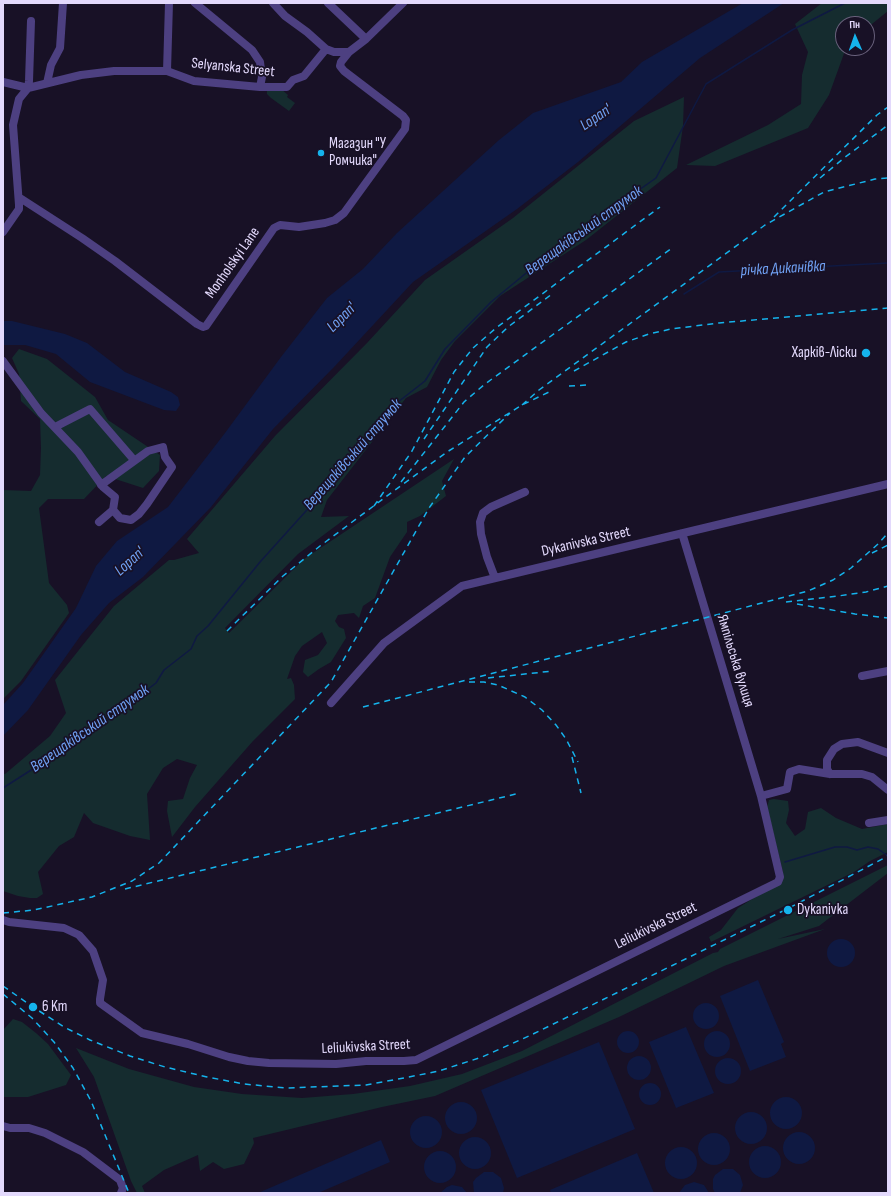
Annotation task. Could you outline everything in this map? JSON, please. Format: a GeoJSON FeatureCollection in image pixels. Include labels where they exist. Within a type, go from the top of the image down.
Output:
{"type":"FeatureCollection","features":[{"type":"Feature","properties":{"kind":"street"},"geometry":{"type":"LineString","coordinates":[[47,83],[51,65],[60,48],[63,3]]}},
{"type":"Feature","properties":{"kind":"street"},"geometry":{"type":"LineString","coordinates":[[167,71],[169,3]]}},
{"type":"Feature","properties":{"kind":"street"},"geometry":{"type":"LineString","coordinates":[[195,3],[252,50],[260,62],[262,78],[260,87]]}},
{"type":"Feature","properties":{"kind":"street"},"geometry":{"type":"LineString","coordinates":[[273,3],[285,16],[307,32],[326,49],[334,52],[350,52],[366,39],[399,4]]}},
{"type":"Feature","properties":{"kind":"street"},"geometry":{"type":"LineString","coordinates":[[328,3],[366,39]]}},
{"type":"Feature","properties":{"kind":"street"},"geometry":{"type":"LineString","coordinates":[[19,99],[28,88],[31,21]]}},
{"type":"Feature","properties":{"kind":"street","name":"Selyanska Street"},"geometry":{"type":"LineString","coordinates":[[3,82],[28,88],[81,75],[114,71],[167,71],[194,81],[260,87],[287,87],[293,80],[304,76],[326,49]]}},
{"type":"Feature","properties":{"kind":"street","name":"Monholskyi Lane"},"geometry":{"type":"LineString","coordinates":[[20,198],[115,261],[197,324],[203,327],[206,326],[274,228],[280,225],[300,227],[335,220],[344,213],[405,129],[406,120],[403,116],[344,71],[340,66],[341,62],[350,52]]}},
{"type":"Feature","properties":{"kind":"street"},"geometry":{"type":"LineString","coordinates":[[3,232],[19,209],[20,198],[13,125],[19,99],[16,86]]}},
{"type":"Feature","properties":{"kind":"street"},"geometry":{"type":"LineString","coordinates":[[3,361],[41,413],[78,452],[101,485],[115,497],[113,510],[99,522]]}},
{"type":"Feature","properties":{"kind":"street"},"geometry":{"type":"LineString","coordinates":[[55,427],[90,409],[134,460]]}},
{"type":"Feature","properties":{"kind":"street"},"geometry":{"type":"LineString","coordinates":[[101,485],[148,451],[164,447],[165,457],[172,467],[139,514],[131,520],[120,518],[113,510]]}},
{"type":"Feature","properties":{"kind":"street","name":"Dykanivska Street"},"geometry":{"type":"LineString","coordinates":[[331,704],[384,643],[462,586],[888,484]]}},
{"type":"Feature","properties":{"kind":"street"},"geometry":{"type":"LineString","coordinates":[[495,578],[487,557],[481,534],[480,522],[483,513],[491,506],[524,492]]}},
{"type":"Feature","properties":{"kind":"street","name":"Ямпільська вулиця"},"geometry":{"type":"LineString","coordinates":[[682,533],[761,796],[780,877]]}},
{"type":"Feature","properties":{"kind":"street"},"geometry":{"type":"LineString","coordinates":[[862,676],[888,671]]}},
{"type":"Feature","properties":{"kind":"street"},"geometry":{"type":"LineString","coordinates":[[830,774],[827,769],[827,760],[834,749],[842,744],[858,742],[888,753]]}},
{"type":"Feature","properties":{"kind":"street"},"geometry":{"type":"LineString","coordinates":[[761,796],[787,789],[790,772],[799,769],[830,774],[862,774],[872,777],[888,790]]}},
{"type":"Feature","properties":{"kind":"street"},"geometry":{"type":"LineString","coordinates":[[869,823],[888,820]]}},
{"type":"Feature","properties":{"kind":"street","name":"Leliukivska Street"},"geometry":{"type":"LineString","coordinates":[[3,920],[8,922],[64,928],[79,935],[93,951],[103,980],[100,1003],[142,1033],[188,1044],[228,1057],[262,1062],[336,1064],[404,1061],[416,1060],[778,882],[780,877]]}},
{"type":"Feature","properties":{"kind":"street"},"geometry":{"type":"LineString","coordinates":[[5,1129],[29,1128],[45,1133],[82,1152],[120,1180],[123,1188],[121,1193]]}},
{"type":"Feature","properties":{"kind":"green space"},"geometry":{"type":"Polygon","coordinates":[[[822,3],[888,3],[888,11],[875,22],[875,16],[835,16],[835,56],[843,56],[829,95],[808,128],[715,166],[686,165],[768,125],[801,104],[802,75],[808,52],[795,24],[822,3]]]}},
{"type":"Feature","properties":{"kind":"green space"},"geometry":{"type":"Polygon","coordinates":[[[280,88],[288,95],[287,97],[295,103],[289,111],[267,94],[267,91],[280,88]]]}},
{"type":"Feature","properties":{"kind":"green space"},"geometry":{"type":"Polygon","coordinates":[[[684,97],[683,126],[677,168],[586,240],[500,296],[455,341],[441,360],[427,387],[406,398],[327,500],[321,517],[349,516],[298,554],[225,628],[229,633],[304,559],[454,459],[442,481],[446,496],[420,516],[407,522],[407,532],[390,557],[375,598],[363,606],[359,618],[354,613],[338,615],[335,621],[339,627],[344,629],[346,638],[331,662],[308,677],[303,672],[305,660],[318,655],[327,643],[322,632],[302,646],[295,656],[287,679],[291,678],[294,685],[295,699],[253,741],[195,807],[172,837],[167,811],[168,801],[183,799],[190,778],[197,765],[177,759],[163,768],[147,794],[150,840],[130,836],[93,823],[84,813],[74,837],[59,846],[38,872],[43,894],[37,898],[30,898],[3,891],[3,773],[5,774],[50,736],[66,713],[55,680],[114,606],[169,560],[199,553],[187,539],[275,436],[367,343],[425,280],[513,218],[634,121],[684,97]]]}},
{"type":"Feature","properties":{"kind":"green space"},"geometry":{"type":"Polygon","coordinates":[[[19,349],[47,359],[95,397],[108,420],[160,455],[159,471],[143,488],[106,476],[84,499],[48,499],[39,508],[49,583],[67,605],[69,613],[21,681],[3,699],[3,490],[31,491],[40,475],[40,419],[21,401],[19,374],[12,358],[19,349]]]}},
{"type":"Feature","properties":{"kind":"green space"},"geometry":{"type":"Polygon","coordinates":[[[774,799],[788,801],[789,810],[786,823],[795,836],[805,829],[808,812],[821,808],[836,818],[862,829],[888,824],[888,852],[870,861],[854,872],[711,942],[709,937],[721,930],[738,908],[782,880],[783,872],[767,807],[769,800],[774,799]]]}},
{"type":"Feature","properties":{"kind":"green space"},"geometry":{"type":"Polygon","coordinates":[[[888,865],[888,873],[819,926],[778,939],[825,929],[724,966],[619,1017],[435,1096],[253,1138],[254,1143],[244,1164],[224,1169],[213,1162],[200,1171],[198,1155],[164,1170],[142,1186],[145,1193],[137,1193],[131,1181],[94,1077],[76,1048],[129,1069],[194,1087],[242,1094],[302,1098],[353,1094],[410,1086],[462,1074],[522,1051],[713,953],[718,952],[720,949],[888,865]]]}},
{"type":"Feature","properties":{"kind":"green space"},"geometry":{"type":"Polygon","coordinates":[[[13,1019],[22,1022],[48,1044],[71,1075],[66,1085],[28,1097],[3,1097],[3,1030],[13,1019]]]}},
{"type":"Feature","properties":{"kind":"water","name":"Lopan'"},"geometry":{"type":"Polygon","coordinates":[[[743,3],[784,3],[700,58],[578,162],[517,209],[413,282],[335,366],[273,429],[211,507],[143,577],[109,603],[81,635],[28,710],[3,736],[3,705],[23,683],[76,608],[96,566],[117,541],[168,507],[327,298],[363,269],[397,233],[499,140],[533,113],[621,82],[642,62],[743,3]]]}},
{"type":"Feature","properties":{"kind":"water"},"geometry":{"type":"Polygon","coordinates":[[[3,321],[12,321],[65,334],[87,343],[125,372],[171,392],[178,397],[180,405],[176,411],[164,410],[90,382],[56,354],[25,345],[3,345],[3,321]]]}},
{"type":"Feature","properties":{"kind":"water"},"geometry":{"type":"Polygon","coordinates":[[[841,939],[847,940],[851,943],[854,947],[854,959],[851,963],[847,966],[841,967],[835,966],[831,963],[828,959],[827,953],[828,947],[831,943],[835,940],[841,939]]]}},
{"type":"Feature","properties":{"kind":"water"},"geometry":{"type":"Polygon","coordinates":[[[758,980],[784,1042],[781,1044],[786,1057],[750,1071],[720,996],[758,980]]]}},
{"type":"Feature","properties":{"kind":"water"},"geometry":{"type":"Polygon","coordinates":[[[706,1003],[715,1007],[719,1016],[715,1025],[706,1029],[697,1025],[693,1016],[697,1007],[706,1003]]]}},
{"type":"Feature","properties":{"kind":"water"},"geometry":{"type":"Polygon","coordinates":[[[686,1027],[714,1093],[676,1108],[649,1042],[686,1027]]]}},
{"type":"Feature","properties":{"kind":"water"},"geometry":{"type":"Polygon","coordinates":[[[628,1031],[636,1034],[639,1042],[636,1050],[628,1053],[620,1050],[617,1042],[620,1034],[628,1031]]]}},
{"type":"Feature","properties":{"kind":"water"},"geometry":{"type":"Polygon","coordinates":[[[717,1031],[726,1035],[730,1044],[726,1053],[717,1057],[708,1053],[704,1044],[708,1035],[717,1031]]]}},
{"type":"Feature","properties":{"kind":"water"},"geometry":{"type":"Polygon","coordinates":[[[599,1042],[635,1129],[517,1178],[481,1090],[599,1042]]]}},
{"type":"Feature","properties":{"kind":"water"},"geometry":{"type":"Polygon","coordinates":[[[639,1056],[647,1060],[651,1068],[647,1076],[639,1080],[631,1076],[627,1068],[631,1060],[639,1056]]]}},
{"type":"Feature","properties":{"kind":"water"},"geometry":{"type":"Polygon","coordinates":[[[728,1058],[737,1062],[741,1071],[737,1080],[728,1084],[719,1080],[715,1071],[719,1062],[728,1058]]]}},
{"type":"Feature","properties":{"kind":"water"},"geometry":{"type":"Polygon","coordinates":[[[650,1083],[658,1086],[661,1094],[658,1102],[650,1105],[642,1102],[639,1094],[642,1086],[650,1083]]]}},
{"type":"Feature","properties":{"kind":"water"},"geometry":{"type":"Polygon","coordinates":[[[786,1097],[797,1102],[802,1113],[797,1124],[786,1129],[775,1124],[770,1113],[775,1102],[786,1097]]]}},
{"type":"Feature","properties":{"kind":"water"},"geometry":{"type":"Polygon","coordinates":[[[461,1102],[472,1107],[477,1118],[472,1129],[461,1134],[450,1129],[445,1118],[450,1107],[461,1102]]]}},
{"type":"Feature","properties":{"kind":"water"},"geometry":{"type":"Polygon","coordinates":[[[751,1112],[762,1117],[767,1128],[762,1139],[751,1144],[740,1139],[735,1128],[740,1117],[751,1112]]]}},
{"type":"Feature","properties":{"kind":"water"},"geometry":{"type":"Polygon","coordinates":[[[426,1116],[437,1121],[442,1132],[437,1143],[426,1148],[415,1143],[410,1132],[415,1121],[426,1116]]]}},
{"type":"Feature","properties":{"kind":"water"},"geometry":{"type":"Polygon","coordinates":[[[799,1132],[810,1137],[815,1148],[810,1159],[799,1164],[788,1159],[783,1148],[788,1137],[799,1132]]]}},
{"type":"Feature","properties":{"kind":"water"},"geometry":{"type":"Polygon","coordinates":[[[714,1133],[725,1138],[730,1149],[725,1160],[714,1165],[703,1160],[698,1149],[703,1138],[714,1133]]]}},
{"type":"Feature","properties":{"kind":"water"},"geometry":{"type":"Polygon","coordinates":[[[475,1137],[486,1142],[491,1153],[486,1164],[475,1169],[464,1164],[459,1153],[464,1142],[475,1137]]]}},
{"type":"Feature","properties":{"kind":"water"},"geometry":{"type":"Polygon","coordinates":[[[381,1140],[390,1162],[318,1193],[258,1193],[381,1140]]]}},
{"type":"Feature","properties":{"kind":"water"},"geometry":{"type":"Polygon","coordinates":[[[765,1146],[776,1151],[781,1162],[776,1173],[765,1178],[754,1173],[749,1162],[754,1151],[765,1146]]]}},
{"type":"Feature","properties":{"kind":"water"},"geometry":{"type":"Polygon","coordinates":[[[681,1147],[692,1152],[697,1163],[692,1174],[681,1179],[670,1174],[665,1163],[670,1152],[681,1147]]]}},
{"type":"Feature","properties":{"kind":"water"},"geometry":{"type":"Polygon","coordinates":[[[440,1151],[451,1156],[456,1167],[451,1178],[440,1183],[429,1178],[424,1167],[429,1156],[440,1151]]]}},
{"type":"Feature","properties":{"kind":"water"},"geometry":{"type":"Polygon","coordinates":[[[637,1153],[654,1193],[551,1193],[550,1190],[637,1153]]]}},
{"type":"Feature","properties":{"kind":"water"},"geometry":{"type":"Polygon","coordinates":[[[723,1169],[733,1169],[740,1175],[743,1185],[740,1193],[715,1193],[713,1189],[713,1179],[715,1175],[723,1169]]]}},
{"type":"Feature","properties":{"kind":"water"},"geometry":{"type":"Polygon","coordinates":[[[484,1172],[493,1172],[501,1178],[504,1188],[503,1193],[474,1193],[473,1182],[484,1172]]]}},
{"type":"Feature","properties":{"kind":"water"},"geometry":{"type":"Polygon","coordinates":[[[694,1182],[704,1185],[709,1193],[679,1193],[685,1185],[694,1182]]]}},
{"type":"Feature","properties":{"kind":"water"},"geometry":{"type":"Polygon","coordinates":[[[452,1185],[462,1187],[467,1193],[440,1193],[452,1185]]]}},
{"type":"Feature","properties":{"kind":"waterway","name":"Верещаківський струмок"},"geometry":{"type":"LineString","coordinates":[[3,788],[100,726],[156,683],[164,670],[191,649],[197,636],[208,626],[260,562],[315,501],[398,402],[425,381],[445,349],[491,302],[559,246],[656,178],[706,84],[792,30],[845,3]]}},
{"type":"Feature","properties":{"kind":"waterway","name":"річка Диканівка"},"geometry":{"type":"LineString","coordinates":[[684,294],[719,272],[888,263]]}},
{"type":"Feature","properties":{"kind":"waterway"},"geometry":{"type":"LineString","coordinates":[[785,862],[835,847],[847,847],[857,850],[868,847],[878,849],[888,856]]}},
{"type":"Feature","properties":{"kind":"railway"},"geometry":{"type":"LineString","coordinates":[[774,217],[877,115],[888,107]]}},
{"type":"Feature","properties":{"kind":"railway"},"geometry":{"type":"LineString","coordinates":[[820,178],[888,125]]}},
{"type":"Feature","properties":{"kind":"railway"},"geometry":{"type":"LineString","coordinates":[[522,405],[539,390],[765,225],[824,192],[875,179],[888,178]]}},
{"type":"Feature","properties":{"kind":"railway"},"geometry":{"type":"LineString","coordinates":[[374,506],[412,451],[454,372],[473,348],[496,328],[660,207]]}},
{"type":"Feature","properties":{"kind":"railway"},"geometry":{"type":"LineString","coordinates":[[401,482],[464,402],[485,384],[672,248]]}},
{"type":"Feature","properties":{"kind":"railway"},"geometry":{"type":"LineString","coordinates":[[424,439],[487,347],[508,327],[552,294]]}},
{"type":"Feature","properties":{"kind":"railway"},"geometry":{"type":"LineString","coordinates":[[574,371],[626,342],[649,334],[671,329],[719,323],[888,308]]}},
{"type":"Feature","properties":{"kind":"railway"},"geometry":{"type":"LineString","coordinates":[[569,386],[587,385]]}},
{"type":"Feature","properties":{"kind":"railway"},"geometry":{"type":"LineString","coordinates":[[227,631],[283,576],[320,546],[395,490],[447,452],[522,405],[551,391]]}},
{"type":"Feature","properties":{"kind":"railway"},"geometry":{"type":"LineString","coordinates":[[3,913],[34,910],[92,897],[132,881],[159,863],[331,682],[429,508],[465,457],[510,413]]}},
{"type":"Feature","properties":{"kind":"railway"},"geometry":{"type":"LineString","coordinates":[[363,707],[808,591],[833,580],[851,568],[888,533]]}},
{"type":"Feature","properties":{"kind":"railway"},"geometry":{"type":"LineString","coordinates":[[872,553],[888,545]]}},
{"type":"Feature","properties":{"kind":"railway"},"geometry":{"type":"LineString","coordinates":[[786,602],[866,592],[888,586]]}},
{"type":"Feature","properties":{"kind":"railway"},"geometry":{"type":"LineString","coordinates":[[797,604],[888,618]]}},
{"type":"Feature","properties":{"kind":"railway"},"geometry":{"type":"LineString","coordinates":[[488,678],[553,671]]}},
{"type":"Feature","properties":{"kind":"railway"},"geometry":{"type":"LineString","coordinates":[[469,682],[484,682],[498,685],[525,697],[542,710],[556,725],[566,739],[578,762]]}},
{"type":"Feature","properties":{"kind":"railway"},"geometry":{"type":"LineString","coordinates":[[572,757],[581,793]]}},
{"type":"Feature","properties":{"kind":"railway"},"geometry":{"type":"LineString","coordinates":[[125,889],[516,794]]}},
{"type":"Feature","properties":{"kind":"railway"},"geometry":{"type":"LineString","coordinates":[[3,986],[64,1027],[90,1040],[130,1056],[165,1067],[244,1084],[286,1088],[366,1085],[439,1071],[482,1057],[529,1036],[789,908],[888,856]]}},
{"type":"Feature","properties":{"kind":"railway"},"geometry":{"type":"LineString","coordinates":[[3,994],[32,1018],[54,1042],[73,1068],[91,1101],[129,1193]]}},
{"type":"Feature","properties":{"kind":"place","name":"Магазин \"У Ромчика\""},"geometry":{"type":"Point","coordinates":[321,153]}},
{"type":"Feature","properties":{"kind":"place","name":"Харків-Ліски"},"geometry":{"type":"Point","coordinates":[866,353]}},
{"type":"Feature","properties":{"kind":"place","name":"Dykanіvka"},"geometry":{"type":"Point","coordinates":[788,910]}},
{"type":"Feature","properties":{"kind":"place","name":"6 Km"},"geometry":{"type":"Point","coordinates":[33,1007]}}]}
